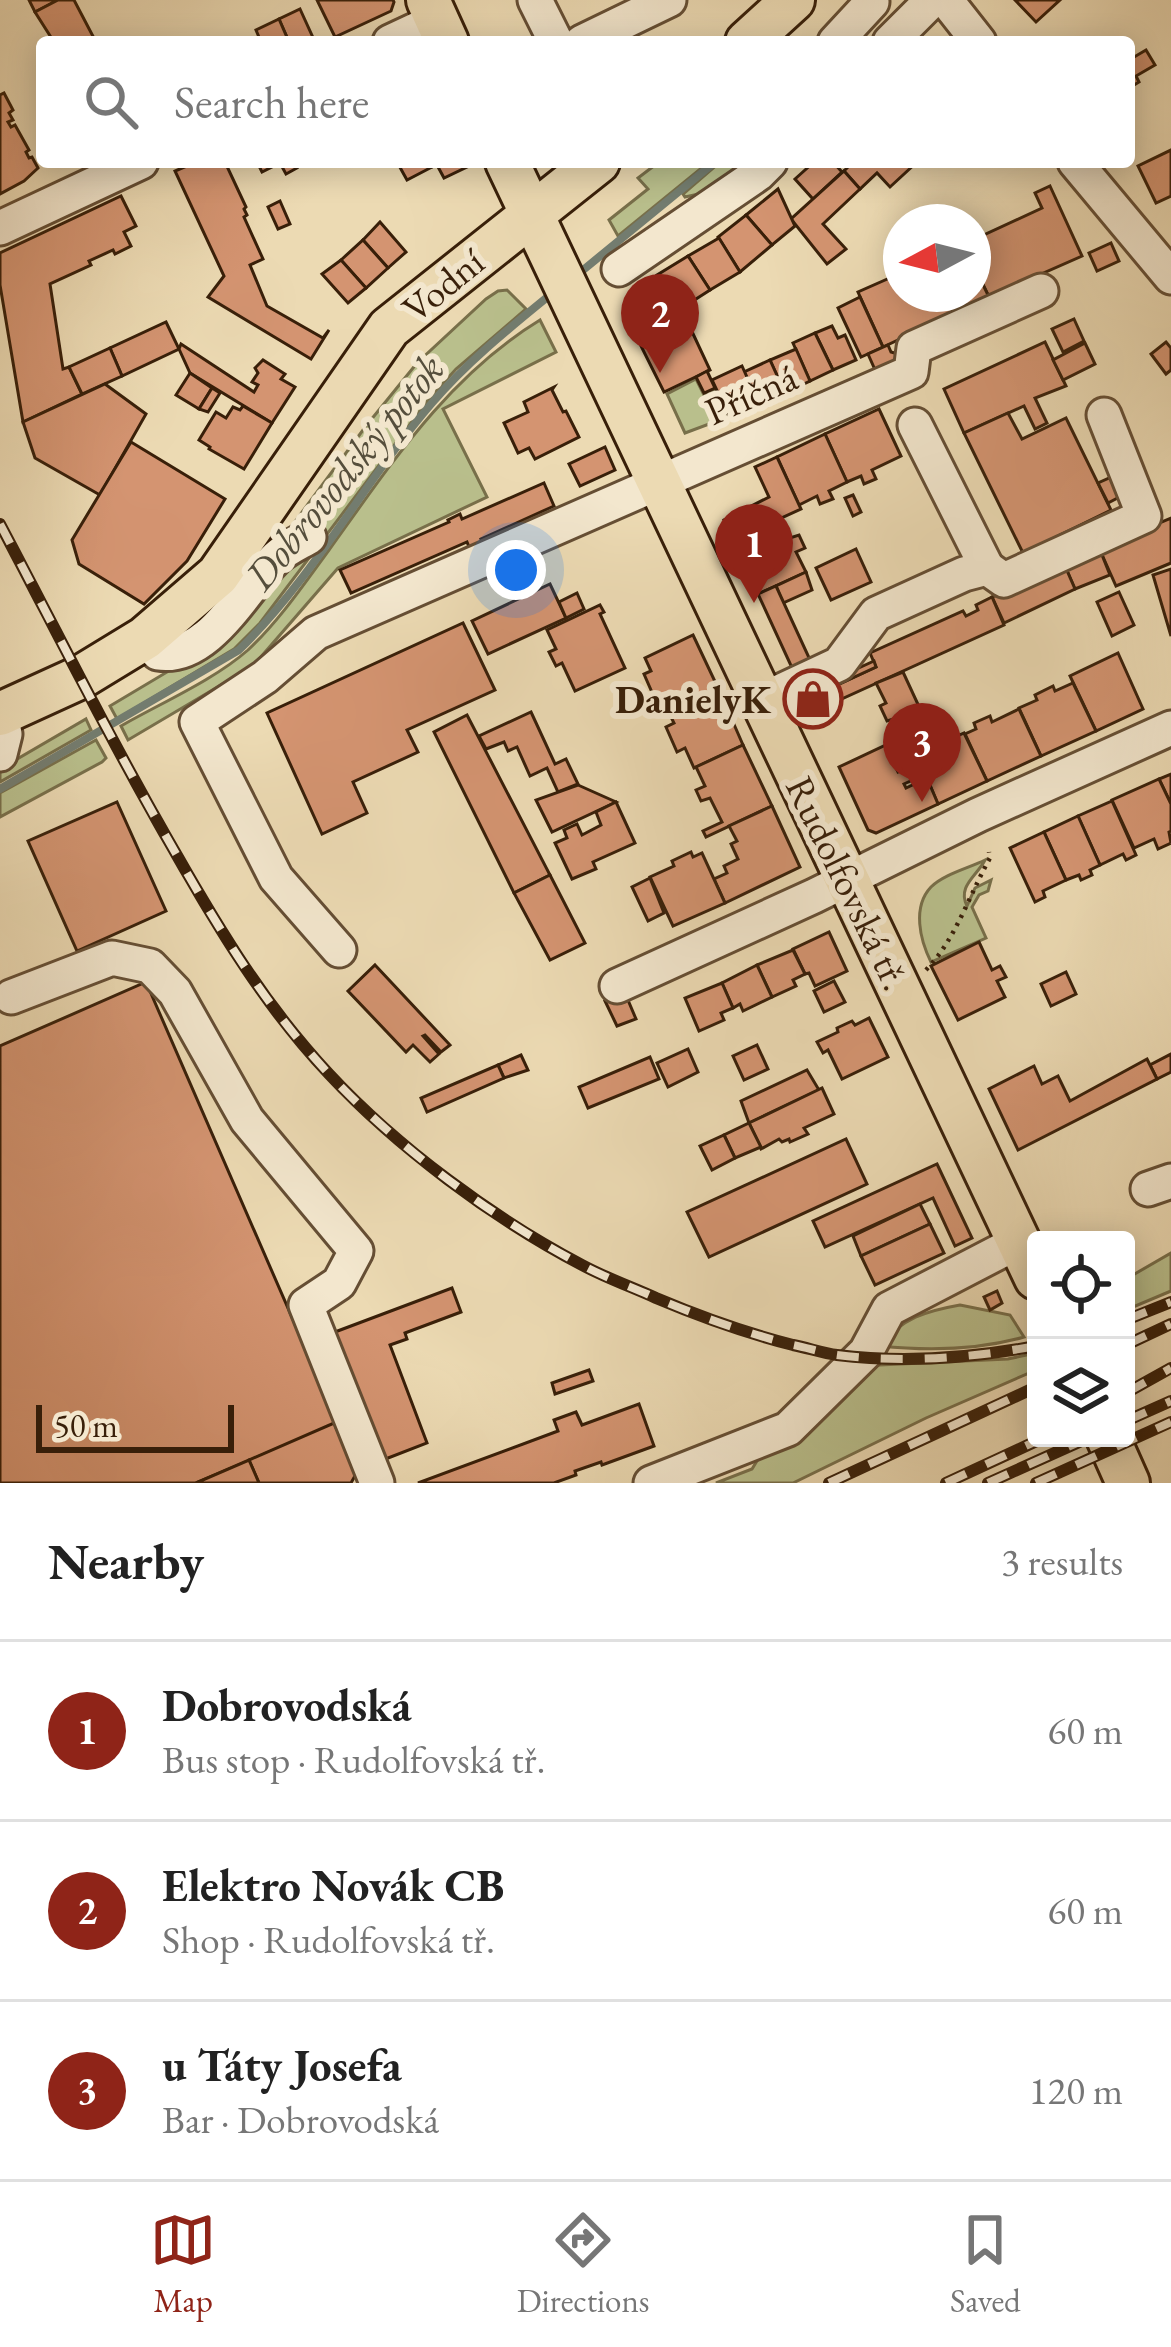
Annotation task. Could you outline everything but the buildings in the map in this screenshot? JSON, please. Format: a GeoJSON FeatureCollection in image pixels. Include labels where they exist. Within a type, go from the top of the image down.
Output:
{"type":"FeatureCollection","features":[{"type":"Feature","properties":{"kind":"main road"},"geometry":{"type":"LineString","coordinates":[[753,36],[787,2]]}},
{"type":"Feature","properties":{"kind":"main road","name":"Rudolfovská tř."},"geometry":{"type":"LineString","coordinates":[[510,168],[1027,1257]]}},
{"type":"Feature","properties":{"kind":"main road","name":"Vodní"},"geometry":{"type":"LineString","coordinates":[[0,714],[81,676],[145,638],[218,574],[389,328],[590,168]]}},
{"type":"Feature","properties":{"kind":"main road"},"geometry":{"type":"LineString","coordinates":[[1112,1447],[1128,1483]]}},
{"type":"Feature","properties":{"kind":"street"},"geometry":{"type":"LineString","coordinates":[[536,0],[553,36]]}},
{"type":"Feature","properties":{"kind":"street"},"geometry":{"type":"LineString","coordinates":[[594,36],[668,0]]}},
{"type":"Feature","properties":{"kind":"street"},"geometry":{"type":"LineString","coordinates":[[896,36],[932,0]]}},
{"type":"Feature","properties":{"kind":"street"},"geometry":{"type":"LineString","coordinates":[[946,0],[975,36]]}},
{"type":"Feature","properties":{"kind":"street"},"geometry":{"type":"LineString","coordinates":[[841,36],[872,2]]}},
{"type":"Feature","properties":{"kind":"street"},"geometry":{"type":"LineString","coordinates":[[404,36],[437,21]]}},
{"type":"Feature","properties":{"kind":"street"},"geometry":{"type":"LineString","coordinates":[[0,228],[128,168]]}},
{"type":"Feature","properties":{"kind":"street"},"geometry":{"type":"LineString","coordinates":[[619,268],[764,168]]}},
{"type":"Feature","properties":{"kind":"street"},"geometry":{"type":"LineString","coordinates":[[1080,168],[1121,220],[1166,263]]}},
{"type":"Feature","properties":{"kind":"street","name":"Příčná"},"geometry":{"type":"LineString","coordinates":[[340,950],[276,878],[196,722],[265,677],[316,633],[911,372],[914,348],[1041,291]]}},
{"type":"Feature","properties":{"kind":"street"},"geometry":{"type":"LineString","coordinates":[[915,425],[987,568],[1004,580],[1144,516],[1104,415]]}},
{"type":"Feature","properties":{"kind":"street"},"geometry":{"type":"LineString","coordinates":[[145,638],[158,653],[169,655],[191,646],[231,613],[277,556],[310,537]]}},
{"type":"Feature","properties":{"kind":"street"},"geometry":{"type":"LineString","coordinates":[[762,700],[838,664],[876,614],[987,568]]}},
{"type":"Feature","properties":{"kind":"street"},"geometry":{"type":"LineString","coordinates":[[0,714],[5,734],[0,754]]}},
{"type":"Feature","properties":{"kind":"street"},"geometry":{"type":"LineString","coordinates":[[617,986],[1171,728]]}},
{"type":"Feature","properties":{"kind":"street"},"geometry":{"type":"LineString","coordinates":[[10,997],[112,958],[150,966],[175,992],[247,1120],[356,1251],[339,1283],[306,1305],[377,1483]]}},
{"type":"Feature","properties":{"kind":"street"},"geometry":{"type":"LineString","coordinates":[[651,1483],[788,1429],[866,1352],[889,1310],[1027,1259]]}},
{"type":"Feature","properties":{"kind":"path"},"geometry":{"type":"LineString","coordinates":[[926,970],[962,916],[989,852]]}},
{"type":"Feature","properties":{"kind":"green space"},"geometry":{"type":"Polygon","coordinates":[[[651,168],[702,168],[618,236],[609,220],[648,189],[638,178],[651,168]]]}},
{"type":"Feature","properties":{"kind":"green space"},"geometry":{"type":"Polygon","coordinates":[[[713,168],[735,168],[702,197],[683,194],[713,168]]]}},
{"type":"Feature","properties":{"kind":"green space"},"geometry":{"type":"Polygon","coordinates":[[[507,290],[526,309],[456,369],[429,399],[260,623],[234,649],[117,719],[110,706],[209,647],[285,535],[417,363],[486,299],[507,290]]]}},
{"type":"Feature","properties":{"kind":"green space"},"geometry":{"type":"Polygon","coordinates":[[[540,320],[556,352],[443,409],[487,497],[338,568],[253,666],[128,740],[121,726],[219,671],[259,639],[423,424],[477,367],[540,320]]]}},
{"type":"Feature","properties":{"kind":"green space"},"geometry":{"type":"Polygon","coordinates":[[[696,379],[704,395],[715,390],[728,417],[685,433],[667,394],[696,379]]]}},
{"type":"Feature","properties":{"kind":"green space"},"geometry":{"type":"Polygon","coordinates":[[[86,719],[91,730],[0,782],[0,769],[86,719]]]}},
{"type":"Feature","properties":{"kind":"green space"},"geometry":{"type":"Polygon","coordinates":[[[96,740],[106,758],[102,762],[0,817],[0,793],[96,740]]]}},
{"type":"Feature","properties":{"kind":"green space"},"geometry":{"type":"Polygon","coordinates":[[[985,860],[964,893],[967,906],[975,888],[991,880],[988,891],[972,907],[986,938],[931,962],[920,924],[925,895],[943,878],[985,860]]]}},
{"type":"Feature","properties":{"kind":"green space"},"geometry":{"type":"Polygon","coordinates":[[[1171,1253],[1171,1291],[1135,1306],[1135,1274],[1171,1253]]]}},
{"type":"Feature","properties":{"kind":"green space"},"geometry":{"type":"Polygon","coordinates":[[[960,1305],[1010,1315],[1024,1337],[953,1348],[880,1346],[915,1317],[960,1305]]]}},
{"type":"Feature","properties":{"kind":"green space"},"geometry":{"type":"Polygon","coordinates":[[[1027,1355],[1027,1374],[793,1483],[716,1483],[752,1469],[760,1456],[858,1366],[1027,1355]]]}},
{"type":"Feature","properties":{"kind":"waterway","name":"Dobrovodský potok"},"geometry":{"type":"LineString","coordinates":[[577,275],[708,168]]}},
{"type":"Feature","properties":{"kind":"waterway","name":"Dobrovodský potok"},"geometry":{"type":"LineString","coordinates":[[0,789],[239,650],[291,592],[432,403],[475,358],[555,291]]}},
{"type":"Feature","properties":{"kind":"railway"},"geometry":{"type":"LineString","coordinates":[[0,524],[152,812],[245,968],[329,1074],[416,1154],[481,1204],[582,1265],[758,1335],[832,1354],[887,1359],[1027,1347]]}},
{"type":"Feature","properties":{"kind":"railway"},"geometry":{"type":"LineString","coordinates":[[1135,1316],[1171,1302]]}},
{"type":"Feature","properties":{"kind":"railway"},"geometry":{"type":"LineString","coordinates":[[1135,1341],[1171,1324]]}},
{"type":"Feature","properties":{"kind":"railway"},"geometry":{"type":"LineString","coordinates":[[1135,1388],[1171,1368]]}},
{"type":"Feature","properties":{"kind":"railway"},"geometry":{"type":"LineString","coordinates":[[829,1483],[1027,1391]]}},
{"type":"Feature","properties":{"kind":"railway"},"geometry":{"type":"LineString","coordinates":[[1135,1417],[1171,1401]]}},
{"type":"Feature","properties":{"kind":"railway"},"geometry":{"type":"LineString","coordinates":[[1036,1483],[1171,1422]]}},
{"type":"Feature","properties":{"kind":"railway"},"geometry":{"type":"LineString","coordinates":[[946,1483],[1027,1445]]}},
{"type":"Feature","properties":{"kind":"railway"},"geometry":{"type":"LineString","coordinates":[[988,1483],[1068,1447]]}},
{"type":"Feature","properties":{"kind":"place","name":"Elektro Novák CB"},"geometry":{"type":"Point","coordinates":[660,373]}},
{"type":"Feature","properties":{"kind":"place","name":"Dobrovodská"},"geometry":{"type":"Point","coordinates":[754,603]}},
{"type":"Feature","properties":{"kind":"place","name":"DanielyK"},"geometry":{"type":"Point","coordinates":[813,699]}},
{"type":"Feature","properties":{"kind":"place","name":"u Táty Josefa"},"geometry":{"type":"Point","coordinates":[922,802]}}]}
